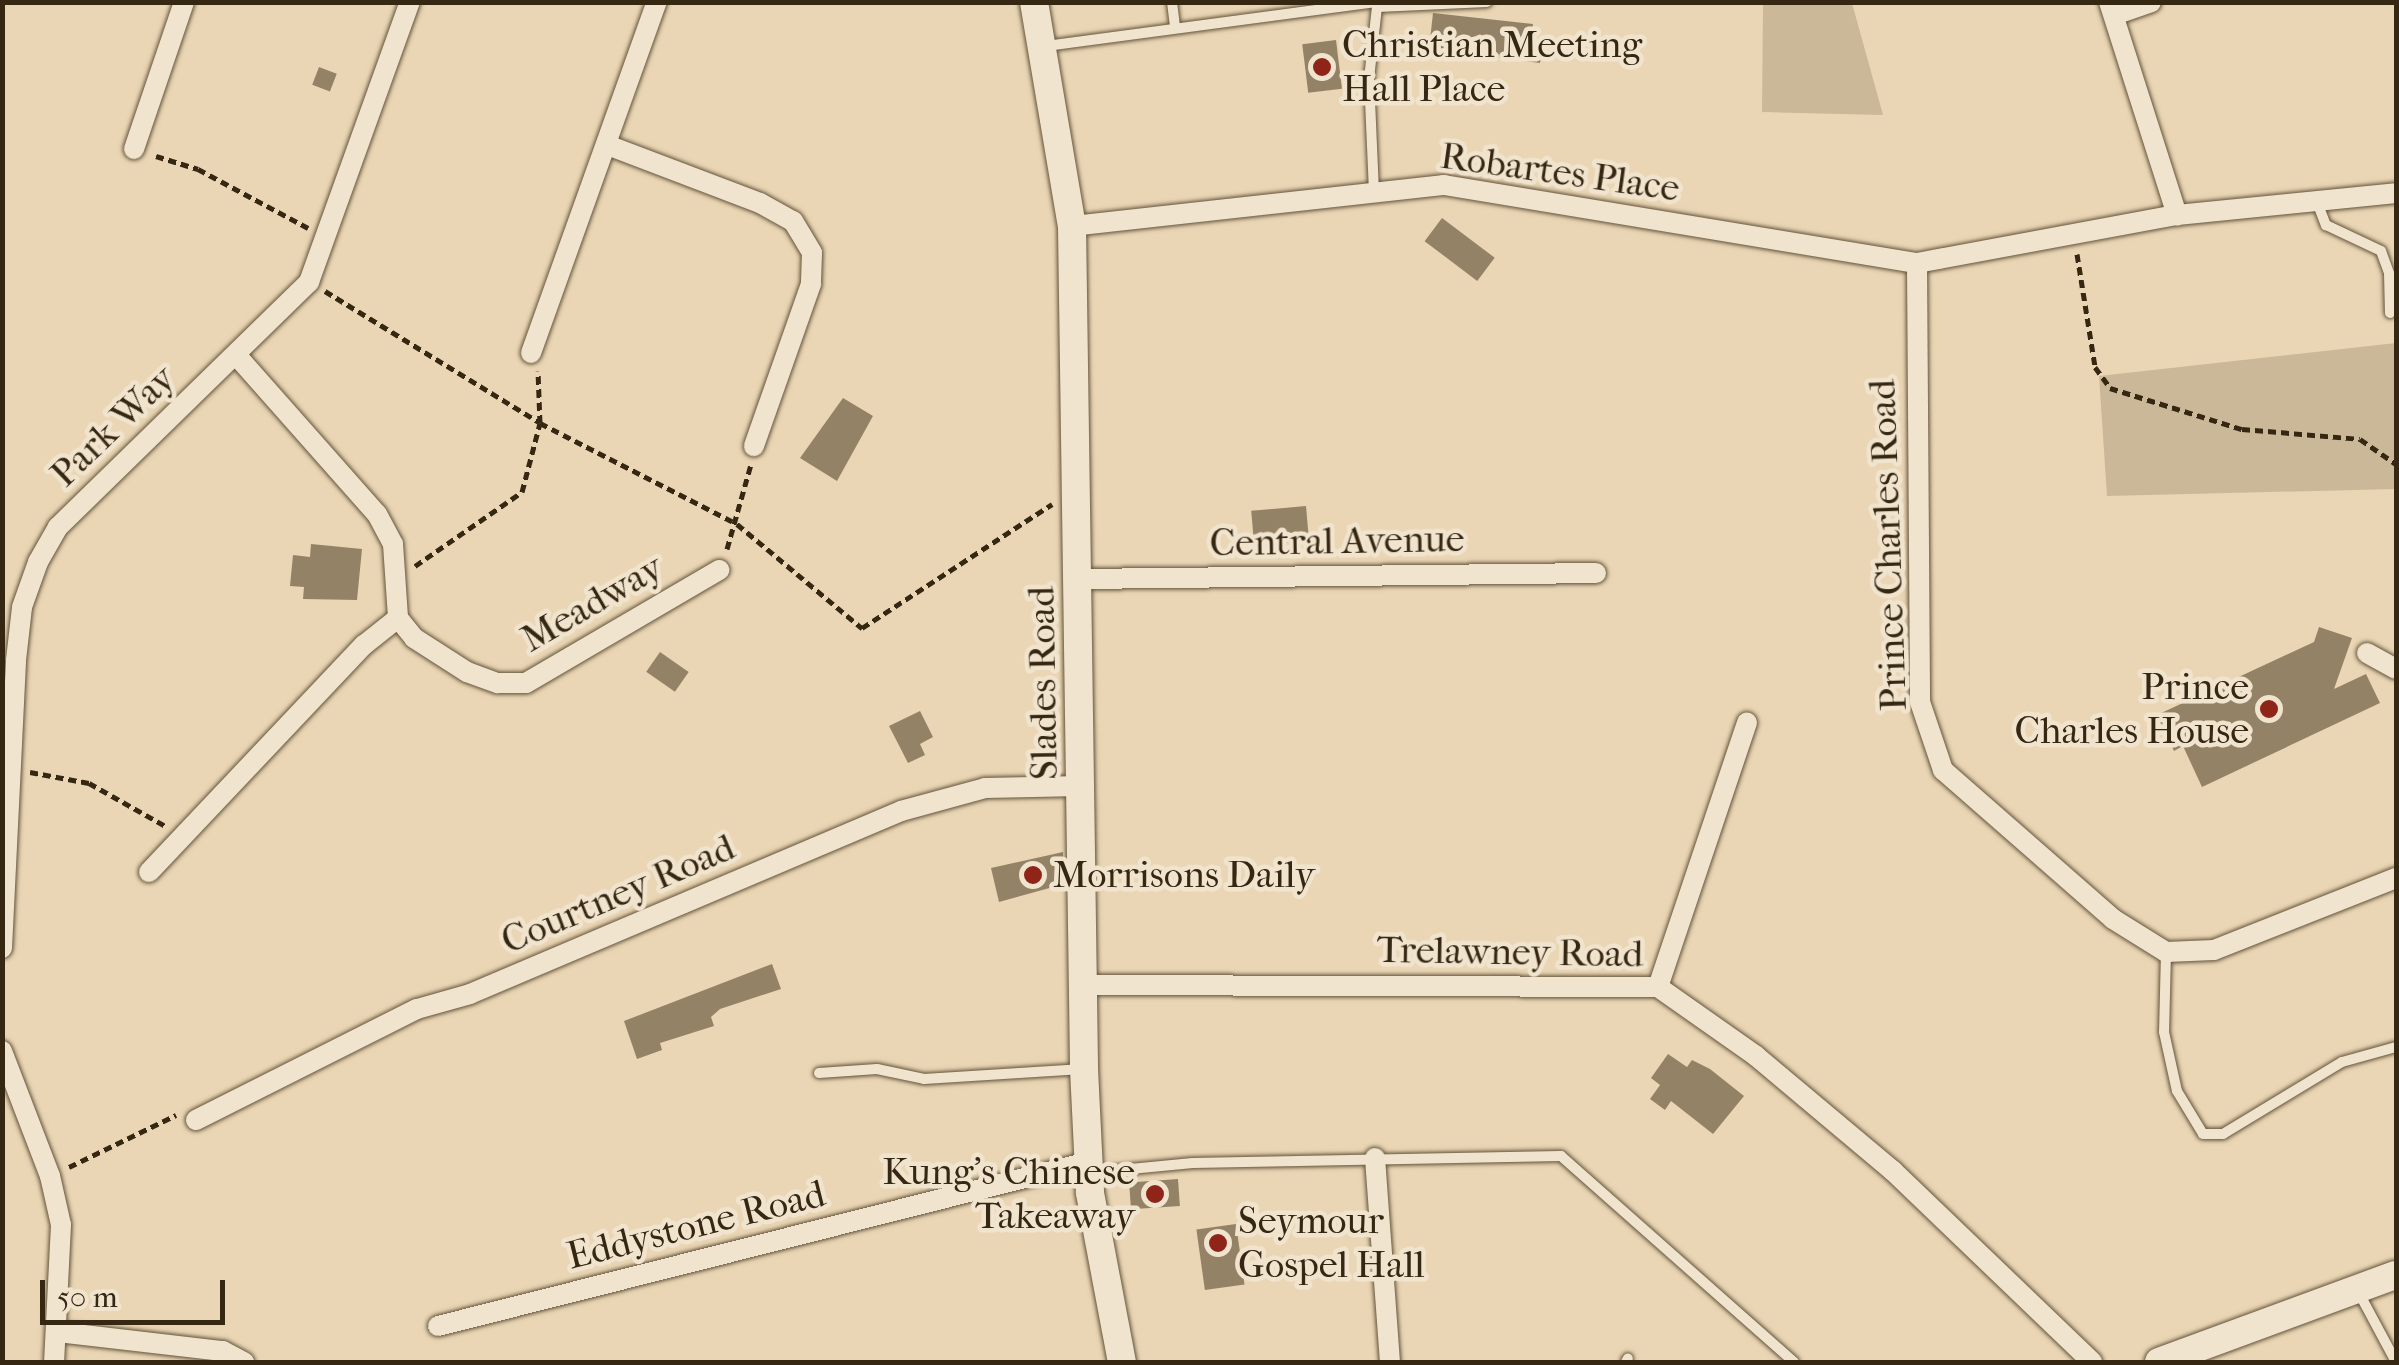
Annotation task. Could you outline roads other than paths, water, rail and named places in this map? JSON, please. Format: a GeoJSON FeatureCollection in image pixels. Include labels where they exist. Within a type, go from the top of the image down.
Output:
{"type":"FeatureCollection","features":[{"type":"Feature","properties":{"kind":"street"},"geometry":{"type":"LineString","coordinates":[[134,149],[184,2]]}},
{"type":"Feature","properties":{"kind":"street","name":"Park Way"},"geometry":{"type":"LineString","coordinates":[[2,948],[22,607],[38,562],[58,527],[309,282],[410,2]]}},
{"type":"Feature","properties":{"kind":"street"},"geometry":{"type":"LineString","coordinates":[[531,354],[610,146],[658,2]]}},
{"type":"Feature","properties":{"kind":"street","name":"Slades Road"},"geometry":{"type":"LineString","coordinates":[[1034,2],[1046,46],[1072,226],[1088,1167],[1122,1362]]}},
{"type":"Feature","properties":{"kind":"street"},"geometry":{"type":"LineString","coordinates":[[2152,2],[2112,9],[2177,215]]}},
{"type":"Feature","properties":{"kind":"street"},"geometry":{"type":"LineString","coordinates":[[610,146],[760,202],[793,221],[812,253],[811,284],[754,446]]}},
{"type":"Feature","properties":{"kind":"street","name":"Robartes Place"},"geometry":{"type":"LineString","coordinates":[[1072,226],[1444,185],[1917,262],[2177,215],[2396,193]]}},
{"type":"Feature","properties":{"kind":"street","name":"Prince Charles Road"},"geometry":{"type":"LineString","coordinates":[[1917,262],[1920,702],[1943,770],[2113,919],[2166,952]]}},
{"type":"Feature","properties":{"kind":"street"},"geometry":{"type":"LineString","coordinates":[[149,872],[398,618],[393,544],[377,514],[237,356]]}},
{"type":"Feature","properties":{"kind":"street","name":"Meadway"},"geometry":{"type":"LineString","coordinates":[[398,618],[414,638],[467,672],[498,683],[526,682],[719,570]]}},
{"type":"Feature","properties":{"kind":"street","name":"Central Avenue"},"geometry":{"type":"LineString","coordinates":[[1079,579],[1596,574]]}},
{"type":"Feature","properties":{"kind":"street"},"geometry":{"type":"LineString","coordinates":[[2366,653],[2396,669]]}},
{"type":"Feature","properties":{"kind":"street"},"geometry":{"type":"LineString","coordinates":[[1658,987],[1747,723]]}},
{"type":"Feature","properties":{"kind":"street","name":"Courtney Road"},"geometry":{"type":"LineString","coordinates":[[196,1120],[416,1009],[470,994],[901,812],[985,788],[1082,786]]}},
{"type":"Feature","properties":{"kind":"street"},"geometry":{"type":"LineString","coordinates":[[2166,952],[2214,950],[2396,878]]}},
{"type":"Feature","properties":{"kind":"street","name":"Trelawney Road"},"geometry":{"type":"LineString","coordinates":[[1086,985],[1658,987],[1756,1056],[1892,1171],[2092,1362]]}},
{"type":"Feature","properties":{"kind":"street"},"geometry":{"type":"LineString","coordinates":[[2,1051],[8,1086],[50,1176],[61,1224],[54,1362]]}},
{"type":"Feature","properties":{"kind":"street"},"geometry":{"type":"LineString","coordinates":[[1375,1158],[1390,1362]]}},
{"type":"Feature","properties":{"kind":"street","name":"Eddystone Road"},"geometry":{"type":"LineString","coordinates":[[438,1326],[1088,1167]]}},
{"type":"Feature","properties":{"kind":"street"},"geometry":{"type":"LineString","coordinates":[[2159,1362],[2359,1293],[2396,1275]]}},
{"type":"Feature","properties":{"kind":"street"},"geometry":{"type":"LineString","coordinates":[[58,1332],[222,1351],[244,1362]]}},
{"type":"Feature","properties":{"kind":"lane"},"geometry":{"type":"LineString","coordinates":[[1172,2],[1174,28]]}},
{"type":"Feature","properties":{"kind":"lane"},"geometry":{"type":"LineString","coordinates":[[1046,46],[1376,5],[1487,2]]}},
{"type":"Feature","properties":{"kind":"lane"},"geometry":{"type":"LineString","coordinates":[[1374,192],[1370,79],[1376,5]]}},
{"type":"Feature","properties":{"kind":"lane"},"geometry":{"type":"LineString","coordinates":[[2317,201],[2326,225],[2380,252],[2390,273],[2390,314]]}},
{"type":"Feature","properties":{"kind":"lane"},"geometry":{"type":"LineString","coordinates":[[2166,952],[2164,1032],[2177,1091],[2203,1134],[2223,1134],[2342,1062],[2396,1047]]}},
{"type":"Feature","properties":{"kind":"lane"},"geometry":{"type":"LineString","coordinates":[[819,1073],[877,1070],[907,1079],[1084,1069]]}},
{"type":"Feature","properties":{"kind":"lane"},"geometry":{"type":"LineString","coordinates":[[1088,1167],[1561,1156],[1794,1362]]}},
{"type":"Feature","properties":{"kind":"lane"},"geometry":{"type":"LineString","coordinates":[[2359,1293],[2396,1362]]}},
{"type":"Feature","properties":{"kind":"place","name":"Christian Meeting Hall Place"},"geometry":{"type":"Point","coordinates":[1322,67]}},
{"type":"Feature","properties":{"kind":"place","name":"Prince Charles House"},"geometry":{"type":"Point","coordinates":[2269,709]}},
{"type":"Feature","properties":{"kind":"place","name":"Morrisons Daily"},"geometry":{"type":"Point","coordinates":[1033,875]}},
{"type":"Feature","properties":{"kind":"place","name":"Kung's Chinese Takeaway"},"geometry":{"type":"Point","coordinates":[1155,1194]}},
{"type":"Feature","properties":{"kind":"place","name":"Seymour Gospel Hall"},"geometry":{"type":"Point","coordinates":[1218,1243]}}]}
